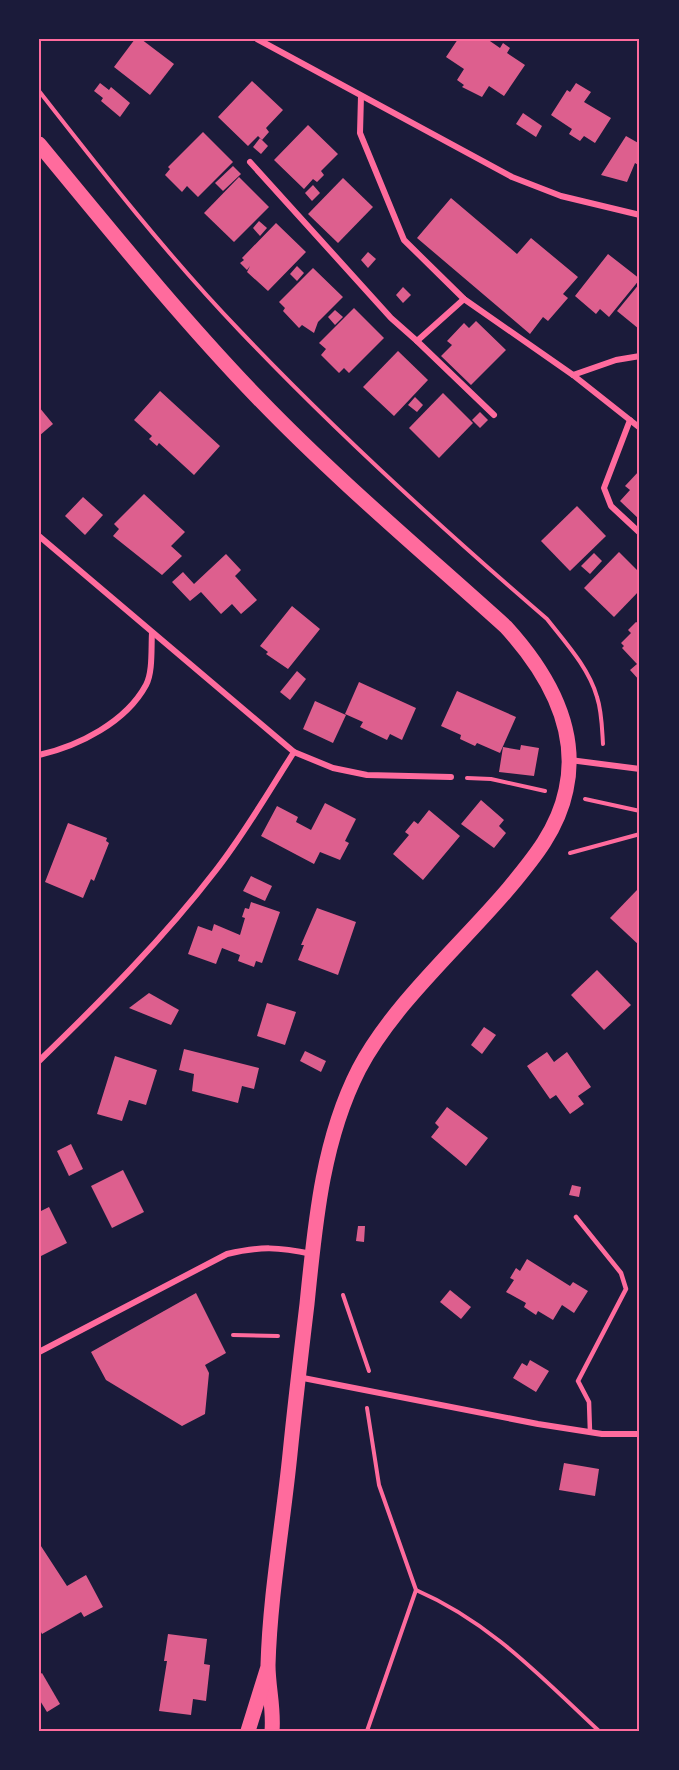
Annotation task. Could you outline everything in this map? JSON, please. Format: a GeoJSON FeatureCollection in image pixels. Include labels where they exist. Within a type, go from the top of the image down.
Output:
{"type":"FeatureCollection","features":[{"type":"Feature","properties":{"kind":"main road"},"geometry":{"type":"LineString","coordinates":[[39,144],[177,309],[259,399],[339,476],[506,627],[527,650],[558,702],[569,760],[562,807],[544,842],[491,909],[398,1012],[360,1067],[346,1097],[331,1141],[312,1254],[268,1667],[248,1731]]}},
{"type":"Feature","properties":{"kind":"main road"},"geometry":{"type":"LineString","coordinates":[[268,1667],[274,1709],[272,1731]]}},
{"type":"Feature","properties":{"kind":"street"},"geometry":{"type":"LineString","coordinates":[[257,39],[512,177],[561,196],[640,215]]}},
{"type":"Feature","properties":{"kind":"street"},"geometry":{"type":"LineString","coordinates":[[361,96],[360,133],[404,240],[464,299],[573,375],[640,428]]}},
{"type":"Feature","properties":{"kind":"street"},"geometry":{"type":"LineString","coordinates":[[250,162],[391,318],[494,415]]}},
{"type":"Feature","properties":{"kind":"street"},"geometry":{"type":"LineString","coordinates":[[417,341],[464,299]]}},
{"type":"Feature","properties":{"kind":"street"},"geometry":{"type":"LineString","coordinates":[[573,375],[616,360],[640,356]]}},
{"type":"Feature","properties":{"kind":"street"},"geometry":{"type":"LineString","coordinates":[[630,420],[604,488],[611,506],[640,533]]}},
{"type":"Feature","properties":{"kind":"street"},"geometry":{"type":"LineString","coordinates":[[39,536],[294,752],[333,768],[367,775],[451,777]]}},
{"type":"Feature","properties":{"kind":"street"},"geometry":{"type":"LineString","coordinates":[[39,755],[54,752],[101,730],[129,708],[147,683],[152,633]]}},
{"type":"Feature","properties":{"kind":"street"},"geometry":{"type":"LineString","coordinates":[[39,1061],[100,1002],[203,886],[294,752]]}},
{"type":"Feature","properties":{"kind":"street"},"geometry":{"type":"LineString","coordinates":[[569,760],[640,769]]}},
{"type":"Feature","properties":{"kind":"street"},"geometry":{"type":"LineString","coordinates":[[39,1352],[227,1254],[251,1248],[278,1246],[312,1254]]}},
{"type":"Feature","properties":{"kind":"street"},"geometry":{"type":"LineString","coordinates":[[298,1377],[590,1432],[640,1434]]}},
{"type":"Feature","properties":{"kind":"lane"},"geometry":{"type":"LineString","coordinates":[[576,1217],[621,1273],[626,1289],[578,1381],[589,1402],[590,1432]]}},
{"type":"Feature","properties":{"kind":"path"},"geometry":{"type":"LineString","coordinates":[[39,91],[180,264],[239,330],[376,469],[547,619],[567,644],[592,683],[598,698],[603,744]]}},
{"type":"Feature","properties":{"kind":"path"},"geometry":{"type":"LineString","coordinates":[[570,853],[640,834]]}},
{"type":"Feature","properties":{"kind":"path"},"geometry":{"type":"LineString","coordinates":[[343,1295],[369,1371]]}},
{"type":"Feature","properties":{"kind":"path"},"geometry":{"type":"LineString","coordinates":[[233,1335],[278,1336]]}},
{"type":"Feature","properties":{"kind":"path"},"geometry":{"type":"LineString","coordinates":[[367,1408],[379,1485],[417,1590],[367,1731]]}},
{"type":"Feature","properties":{"kind":"path"},"geometry":{"type":"LineString","coordinates":[[417,1590],[450,1605],[502,1641],[599,1731]]}},
{"type":"Feature","properties":{"kind":"building"},"geometry":{"type":"Polygon","coordinates":[[[135,39],[141,39],[174,64],[150,95],[114,67],[135,39]]]}},
{"type":"Feature","properties":{"kind":"building"},"geometry":{"type":"Polygon","coordinates":[[[458,39],[487,39],[500,48],[503,43],[510,48],[507,53],[525,65],[504,96],[489,86],[482,97],[462,87],[464,85],[457,80],[464,69],[446,57],[458,39]]]}},
{"type":"Feature","properties":{"kind":"building"},"geometry":{"type":"Polygon","coordinates":[[[252,81],[283,110],[266,128],[269,132],[262,140],[258,136],[248,146],[218,117],[252,81]]]}},
{"type":"Feature","properties":{"kind":"building"},"geometry":{"type":"Polygon","coordinates":[[[100,83],[109,90],[111,87],[130,103],[120,117],[101,101],[103,98],[94,91],[100,83]]]}},
{"type":"Feature","properties":{"kind":"building"},"geometry":{"type":"Polygon","coordinates":[[[576,83],[591,92],[584,102],[611,118],[595,143],[584,136],[580,141],[569,134],[572,129],[551,115],[567,90],[570,92],[576,83]]]}},
{"type":"Feature","properties":{"kind":"building"},"geometry":{"type":"Polygon","coordinates":[[[523,113],[542,126],[536,137],[516,124],[523,113]]]}},
{"type":"Feature","properties":{"kind":"building"},"geometry":{"type":"Polygon","coordinates":[[[308,125],[338,154],[321,171],[324,175],[317,182],[313,179],[304,189],[274,160],[308,125]]]}},
{"type":"Feature","properties":{"kind":"building"},"geometry":{"type":"Polygon","coordinates":[[[203,132],[233,162],[198,197],[187,186],[182,192],[165,175],[170,169],[168,167],[203,132]]]}},
{"type":"Feature","properties":{"kind":"building"},"geometry":{"type":"Polygon","coordinates":[[[626,136],[640,144],[640,166],[635,163],[627,182],[601,175],[626,136]]]}},
{"type":"Feature","properties":{"kind":"building"},"geometry":{"type":"Polygon","coordinates":[[[260,138],[268,146],[261,154],[253,147],[260,138]]]}},
{"type":"Feature","properties":{"kind":"building"},"geometry":{"type":"Polygon","coordinates":[[[233,166],[241,174],[223,191],[215,183],[233,166]]]}},
{"type":"Feature","properties":{"kind":"building"},"geometry":{"type":"Polygon","coordinates":[[[239,177],[269,207],[234,242],[204,213],[239,177]]]}},
{"type":"Feature","properties":{"kind":"building"},"geometry":{"type":"Polygon","coordinates":[[[343,178],[373,207],[338,243],[308,214],[343,178]]]}},
{"type":"Feature","properties":{"kind":"building"},"geometry":{"type":"Polygon","coordinates":[[[313,185],[320,193],[312,201],[305,193],[313,185]]]}},
{"type":"Feature","properties":{"kind":"building"},"geometry":{"type":"Polygon","coordinates":[[[451,198],[517,254],[531,238],[578,277],[563,294],[568,298],[548,321],[543,317],[530,334],[417,238],[451,198]]]}},
{"type":"Feature","properties":{"kind":"building"},"geometry":{"type":"Polygon","coordinates":[[[259,221],[267,228],[260,236],[253,228],[259,221]]]}},
{"type":"Feature","properties":{"kind":"building"},"geometry":{"type":"Polygon","coordinates":[[[276,223],[306,252],[268,291],[247,272],[250,266],[247,270],[240,263],[244,260],[242,258],[276,223]]]}},
{"type":"Feature","properties":{"kind":"building"},"geometry":{"type":"Polygon","coordinates":[[[368,252],[376,259],[368,268],[361,260],[368,252]]]}},
{"type":"Feature","properties":{"kind":"building"},"geometry":{"type":"Polygon","coordinates":[[[608,254],[640,279],[609,317],[600,309],[596,314],[575,296],[608,254]]]}},
{"type":"Feature","properties":{"kind":"building"},"geometry":{"type":"Polygon","coordinates":[[[297,266],[304,273],[297,281],[290,274],[297,266]]]}},
{"type":"Feature","properties":{"kind":"building"},"geometry":{"type":"Polygon","coordinates":[[[313,268],[343,297],[318,322],[314,333],[302,325],[299,328],[283,311],[285,308],[279,302],[313,268]]]}},
{"type":"Feature","properties":{"kind":"building"},"geometry":{"type":"Polygon","coordinates":[[[640,283],[640,328],[639,329],[617,311],[640,283]]]}},
{"type":"Feature","properties":{"kind":"building"},"geometry":{"type":"Polygon","coordinates":[[[403,287],[411,295],[403,303],[396,295],[403,287]]]}},
{"type":"Feature","properties":{"kind":"building"},"geometry":{"type":"Polygon","coordinates":[[[354,308],[384,338],[349,373],[344,368],[339,373],[321,355],[326,349],[319,343],[354,308]]]}},
{"type":"Feature","properties":{"kind":"building"},"geometry":{"type":"Polygon","coordinates":[[[335,310],[343,317],[335,325],[328,317],[335,310]]]}},
{"type":"Feature","properties":{"kind":"building"},"geometry":{"type":"Polygon","coordinates":[[[476,321],[506,350],[471,385],[441,356],[452,345],[447,341],[464,323],[469,328],[476,321]]]}},
{"type":"Feature","properties":{"kind":"building"},"geometry":{"type":"Polygon","coordinates":[[[398,351],[428,380],[394,416],[363,387],[398,351]]]}},
{"type":"Feature","properties":{"kind":"building"},"geometry":{"type":"Polygon","coordinates":[[[160,391],[220,446],[194,475],[159,443],[157,446],[149,439],[152,436],[134,420],[160,391]]]}},
{"type":"Feature","properties":{"kind":"building"},"geometry":{"type":"Polygon","coordinates":[[[443,393],[473,423],[439,458],[409,428],[443,393]]]}},
{"type":"Feature","properties":{"kind":"building"},"geometry":{"type":"Polygon","coordinates":[[[415,397],[423,405],[417,412],[408,405],[415,397]]]}},
{"type":"Feature","properties":{"kind":"building"},"geometry":{"type":"Polygon","coordinates":[[[39,407],[53,424],[39,436],[39,407]]]}},
{"type":"Feature","properties":{"kind":"building"},"geometry":{"type":"Polygon","coordinates":[[[480,412],[488,420],[480,428],[472,420],[480,412]]]}},
{"type":"Feature","properties":{"kind":"building"},"geometry":{"type":"Polygon","coordinates":[[[640,470],[640,520],[620,501],[630,490],[625,486],[640,470]]]}},
{"type":"Feature","properties":{"kind":"building"},"geometry":{"type":"Polygon","coordinates":[[[144,494],[185,532],[171,546],[182,556],[162,575],[113,536],[119,529],[114,524],[144,494]]]}},
{"type":"Feature","properties":{"kind":"building"},"geometry":{"type":"Polygon","coordinates":[[[83,497],[103,515],[85,535],[65,516],[83,497]]]}},
{"type":"Feature","properties":{"kind":"building"},"geometry":{"type":"Polygon","coordinates":[[[577,506],[606,536],[570,571],[541,541],[577,506]]]}},
{"type":"Feature","properties":{"kind":"building"},"geometry":{"type":"Polygon","coordinates":[[[619,552],[640,573],[640,590],[614,617],[584,588],[619,552]]]}},
{"type":"Feature","properties":{"kind":"building"},"geometry":{"type":"Polygon","coordinates":[[[594,553],[602,561],[590,574],[581,566],[594,553]]]}},
{"type":"Feature","properties":{"kind":"building"},"geometry":{"type":"Polygon","coordinates":[[[226,554],[241,570],[235,576],[257,600],[241,614],[232,604],[221,614],[201,592],[190,601],[172,582],[183,572],[194,584],[226,554]]]}},
{"type":"Feature","properties":{"kind":"building"},"geometry":{"type":"Polygon","coordinates":[[[292,606],[320,629],[288,669],[266,654],[268,652],[260,646],[292,606]]]}},
{"type":"Feature","properties":{"kind":"building"},"geometry":{"type":"Polygon","coordinates":[[[636,622],[640,624],[640,681],[630,670],[637,664],[622,648],[624,646],[621,643],[631,633],[628,630],[636,622]]]}},
{"type":"Feature","properties":{"kind":"building"},"geometry":{"type":"Polygon","coordinates":[[[297,671],[306,679],[290,700],[280,692],[297,671]]]}},
{"type":"Feature","properties":{"kind":"building"},"geometry":{"type":"Polygon","coordinates":[[[359,682],[416,708],[402,740],[390,734],[387,740],[360,727],[363,722],[345,714],[359,682]]]}},
{"type":"Feature","properties":{"kind":"building"},"geometry":{"type":"Polygon","coordinates":[[[457,691],[516,717],[500,753],[477,743],[475,746],[460,739],[461,735],[441,726],[457,691]]]}},
{"type":"Feature","properties":{"kind":"building"},"geometry":{"type":"Polygon","coordinates":[[[315,701],[346,715],[333,743],[303,729],[315,701]]]}},
{"type":"Feature","properties":{"kind":"building"},"geometry":{"type":"Polygon","coordinates":[[[521,745],[539,748],[534,776],[499,772],[503,747],[520,750],[521,745]]]}},
{"type":"Feature","properties":{"kind":"building"},"geometry":{"type":"Polygon","coordinates":[[[481,800],[504,820],[499,826],[506,833],[494,848],[461,824],[481,800]]]}},
{"type":"Feature","properties":{"kind":"building"},"geometry":{"type":"Polygon","coordinates":[[[325,803],[356,819],[345,841],[349,843],[340,860],[320,852],[314,864],[261,836],[277,806],[298,817],[296,822],[311,830],[325,803]]]}},
{"type":"Feature","properties":{"kind":"building"},"geometry":{"type":"Polygon","coordinates":[[[429,810],[460,836],[423,880],[393,854],[409,835],[405,832],[414,821],[418,824],[429,810]]]}},
{"type":"Feature","properties":{"kind":"building"},"geometry":{"type":"Polygon","coordinates":[[[68,823],[107,838],[106,841],[109,843],[94,881],[91,879],[83,898],[45,882],[68,823]]]}},
{"type":"Feature","properties":{"kind":"building"},"geometry":{"type":"Polygon","coordinates":[[[251,876],[272,886],[265,901],[243,891],[251,876]]]}},
{"type":"Feature","properties":{"kind":"building"},"geometry":{"type":"Polygon","coordinates":[[[637,890],[640,893],[640,946],[610,918],[637,890]]]}},
{"type":"Feature","properties":{"kind":"building"},"geometry":{"type":"Polygon","coordinates":[[[251,902],[280,912],[262,963],[256,961],[254,967],[238,961],[240,955],[222,948],[216,964],[188,954],[198,926],[212,931],[214,924],[240,935],[245,918],[242,917],[245,908],[249,909],[251,902]]]}},
{"type":"Feature","properties":{"kind":"building"},"geometry":{"type":"Polygon","coordinates":[[[317,908],[356,922],[338,975],[298,960],[304,945],[301,945],[317,908]]]}},
{"type":"Feature","properties":{"kind":"building"},"geometry":{"type":"Polygon","coordinates":[[[597,970],[631,1005],[604,1030],[571,995],[597,970]]]}},
{"type":"Feature","properties":{"kind":"building"},"geometry":{"type":"Polygon","coordinates":[[[149,993],[179,1010],[171,1025],[129,1008],[149,993]]]}},
{"type":"Feature","properties":{"kind":"building"},"geometry":{"type":"Polygon","coordinates":[[[267,1003],[296,1012],[285,1045],[257,1036],[267,1003]]]}},
{"type":"Feature","properties":{"kind":"building"},"geometry":{"type":"Polygon","coordinates":[[[484,1027],[496,1035],[482,1054],[471,1045],[484,1027]]]}},
{"type":"Feature","properties":{"kind":"building"},"geometry":{"type":"Polygon","coordinates":[[[184,1049],[259,1068],[254,1089],[242,1086],[238,1103],[192,1091],[194,1074],[179,1070],[184,1049]]]}},
{"type":"Feature","properties":{"kind":"building"},"geometry":{"type":"Polygon","coordinates":[[[305,1051],[326,1061],[321,1072],[300,1061],[305,1051]]]}},
{"type":"Feature","properties":{"kind":"building"},"geometry":{"type":"Polygon","coordinates":[[[547,1052],[554,1062],[567,1052],[591,1087],[578,1096],[584,1104],[570,1114],[556,1095],[550,1099],[527,1066],[547,1052]]]}},
{"type":"Feature","properties":{"kind":"building"},"geometry":{"type":"Polygon","coordinates":[[[115,1056],[157,1070],[146,1105],[129,1100],[122,1121],[97,1114],[115,1056]]]}},
{"type":"Feature","properties":{"kind":"building"},"geometry":{"type":"Polygon","coordinates":[[[447,1107],[488,1138],[466,1166],[431,1137],[439,1127],[435,1123],[447,1107]]]}},
{"type":"Feature","properties":{"kind":"building"},"geometry":{"type":"Polygon","coordinates":[[[71,1144],[83,1169],[69,1176],[57,1151],[71,1144]]]}},
{"type":"Feature","properties":{"kind":"building"},"geometry":{"type":"Polygon","coordinates":[[[123,1170],[144,1212],[112,1228],[91,1186],[123,1170]]]}},
{"type":"Feature","properties":{"kind":"building"},"geometry":{"type":"Polygon","coordinates":[[[572,1185],[581,1187],[579,1197],[569,1195],[572,1185]]]}},
{"type":"Feature","properties":{"kind":"building"},"geometry":{"type":"Polygon","coordinates":[[[49,1207],[67,1243],[39,1257],[39,1212],[49,1207]]]}},
{"type":"Feature","properties":{"kind":"building"},"geometry":{"type":"Polygon","coordinates":[[[358,1226],[365,1226],[364,1242],[356,1241],[358,1226]]]}},
{"type":"Feature","properties":{"kind":"building"},"geometry":{"type":"Polygon","coordinates":[[[527,1259],[570,1286],[573,1282],[588,1291],[574,1313],[562,1305],[553,1320],[538,1311],[536,1315],[524,1307],[526,1303],[506,1292],[514,1280],[510,1278],[516,1268],[520,1271],[527,1259]]]}},
{"type":"Feature","properties":{"kind":"building"},"geometry":{"type":"Polygon","coordinates":[[[450,1290],[471,1307],[461,1319],[440,1302],[450,1290]]]}},
{"type":"Feature","properties":{"kind":"building"},"geometry":{"type":"Polygon","coordinates":[[[196,1293],[226,1353],[205,1365],[209,1373],[205,1414],[182,1426],[106,1380],[91,1352],[196,1293]]]}},
{"type":"Feature","properties":{"kind":"building"},"geometry":{"type":"Polygon","coordinates":[[[530,1360],[549,1371],[536,1392],[513,1378],[522,1363],[527,1366],[530,1360]]]}},
{"type":"Feature","properties":{"kind":"building"},"geometry":{"type":"Polygon","coordinates":[[[564,1463],[599,1469],[595,1496],[559,1490],[564,1463]]]}},
{"type":"Feature","properties":{"kind":"building"},"geometry":{"type":"Polygon","coordinates":[[[39,1543],[67,1586],[86,1575],[103,1607],[84,1617],[81,1612],[42,1634],[39,1628],[39,1543]]]}},
{"type":"Feature","properties":{"kind":"building"},"geometry":{"type":"Polygon","coordinates":[[[168,1634],[207,1639],[204,1664],[210,1665],[206,1701],[193,1699],[191,1715],[159,1711],[167,1661],[164,1661],[168,1634]]]}},
{"type":"Feature","properties":{"kind":"building"},"geometry":{"type":"Polygon","coordinates":[[[42,1673],[60,1704],[47,1712],[39,1699],[39,1675],[42,1673]]]}}]}
